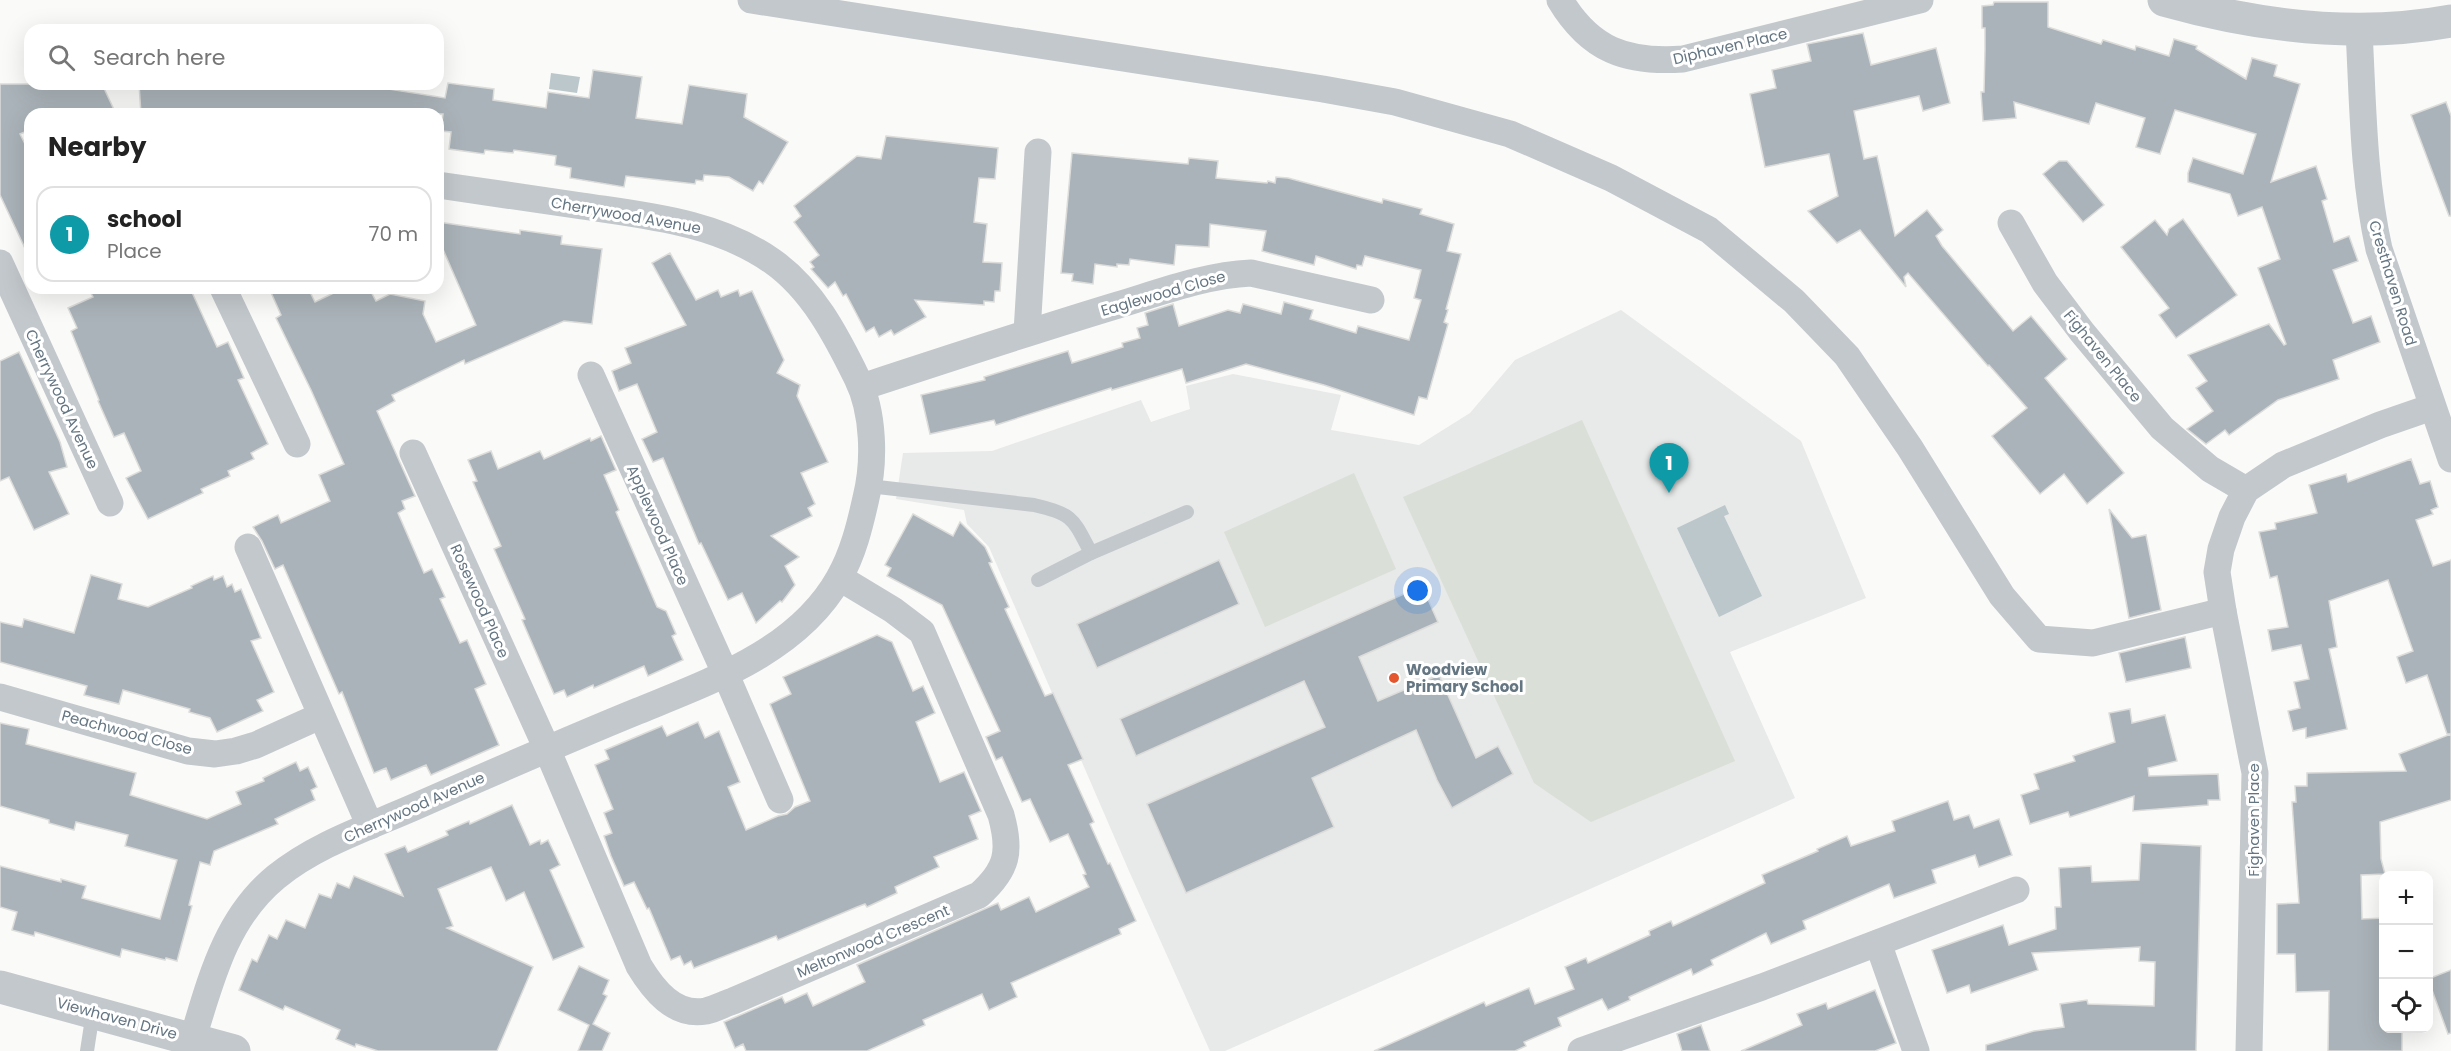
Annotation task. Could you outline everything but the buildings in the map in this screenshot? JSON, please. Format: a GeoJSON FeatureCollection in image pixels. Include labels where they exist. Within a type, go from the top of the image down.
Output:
{"type":"FeatureCollection","features":[{"type":"Feature","properties":{"kind":"street"},"geometry":{"type":"LineString","coordinates":[[751,0],[1333,91],[1395,102],[1510,134],[1611,178],[1708,230],[1794,301],[1847,356],[1928,476],[2002,596],[2039,639],[2093,643],[2223,611]]}},
{"type":"Feature","properties":{"kind":"street","name":"Diphaven Place"},"geometry":{"type":"LineString","coordinates":[[1560,0],[1582,30],[1600,44],[1619,54],[1659,61],[1683,59],[1920,0]]}},
{"type":"Feature","properties":{"kind":"street"},"geometry":{"type":"LineString","coordinates":[[2163,0],[2210,13],[2283,25],[2360,30],[2451,21]]}},
{"type":"Feature","properties":{"kind":"street","name":"Cresthaven Road"},"geometry":{"type":"LineString","coordinates":[[2360,30],[2367,176],[2372,218],[2379,249],[2451,459]]}},
{"type":"Feature","properties":{"kind":"street"},"geometry":{"type":"LineString","coordinates":[[1027,332],[1038,152]]}},
{"type":"Feature","properties":{"kind":"street","name":"Cherrywood Avenue"},"geometry":{"type":"LineString","coordinates":[[193,1038],[214,969],[231,930],[249,903],[275,878],[297,862],[326,846],[370,826],[726,675],[765,652],[799,626],[840,578],[854,543],[869,486],[871,441],[862,387],[840,342],[794,280],[773,262],[737,241],[695,225],[444,186]]}},
{"type":"Feature","properties":{"kind":"street","name":"Fighaven Place"},"geometry":{"type":"LineString","coordinates":[[2011,223],[2045,283],[2082,332],[2162,428],[2210,470],[2246,490]]}},
{"type":"Feature","properties":{"kind":"street","name":"Cherrywood Avenue"},"geometry":{"type":"LineString","coordinates":[[0,264],[110,502]]}},
{"type":"Feature","properties":{"kind":"street","name":"Eaglewood Close"},"geometry":{"type":"LineString","coordinates":[[862,387],[1027,332],[1199,281],[1232,274],[1251,273],[1371,300]]}},
{"type":"Feature","properties":{"kind":"street"},"geometry":{"type":"LineString","coordinates":[[226,294],[297,444]]}},
{"type":"Feature","properties":{"kind":"street","name":"Applewood Place"},"geometry":{"type":"LineString","coordinates":[[591,375],[726,675]]}},
{"type":"Feature","properties":{"kind":"street","name":"Fighaven Place"},"geometry":{"type":"LineString","coordinates":[[2249,1051],[2255,773],[2223,611],[2217,573],[2218,564],[2232,517],[2246,490],[2283,465],[2319,449],[2432,407]]}},
{"type":"Feature","properties":{"kind":"street","name":"Rosewood Place"},"geometry":{"type":"LineString","coordinates":[[413,453],[547,749]]}},
{"type":"Feature","properties":{"kind":"street"},"geometry":{"type":"LineString","coordinates":[[248,547],[370,826]]}},
{"type":"Feature","properties":{"kind":"street","name":"Meltonwood Crescent"},"geometry":{"type":"LineString","coordinates":[[547,749],[639,966],[654,990],[670,1004],[685,1009],[704,1011],[733,1001],[980,895],[1000,871],[1006,858],[1008,838],[1001,815],[933,656],[922,632],[840,578]]}},
{"type":"Feature","properties":{"kind":"street"},"geometry":{"type":"LineString","coordinates":[[726,675],[780,800]]}},
{"type":"Feature","properties":{"kind":"street","name":"Peachwood Close"},"geometry":{"type":"LineString","coordinates":[[0,697],[188,751],[215,754],[256,745],[320,716]]}},
{"type":"Feature","properties":{"kind":"street"},"geometry":{"type":"LineString","coordinates":[[1581,1051],[1878,943],[2016,890]]}},
{"type":"Feature","properties":{"kind":"street"},"geometry":{"type":"LineString","coordinates":[[1878,943],[1916,1051]]}},
{"type":"Feature","properties":{"kind":"street","name":"Viewhaven Drive"},"geometry":{"type":"LineString","coordinates":[[0,987],[234,1051]]}},
{"type":"Feature","properties":{"kind":"lane"},"geometry":{"type":"LineString","coordinates":[[869,486],[1034,505],[1059,511],[1074,520],[1091,554]]}},
{"type":"Feature","properties":{"kind":"lane"},"geometry":{"type":"LineString","coordinates":[[1038,580],[1187,512]]}},
{"type":"Feature","properties":{"kind":"lane"},"geometry":{"type":"LineString","coordinates":[[87,1051],[93,1012]]}},
{"type":"Feature","properties":{"kind":"shaded area"},"geometry":{"type":"Polygon","coordinates":[[[551,73],[580,77],[577,93],[549,89],[551,73]]]}},
{"type":"Feature","properties":{"kind":"shaded area","name":"Woodview Primary School"},"geometry":{"type":"Polygon","coordinates":[[[1621,310],[1801,441],[1866,598],[1730,652],[1795,798],[1225,1051],[1210,1051],[1129,871],[989,547],[967,524],[964,510],[896,499],[903,453],[992,451],[1141,400],[1151,422],[1190,409],[1186,386],[1233,374],[1341,395],[1331,430],[1419,445],[1470,413],[1515,360],[1621,310]]]}},
{"type":"Feature","properties":{"kind":"shaded area"},"geometry":{"type":"Polygon","coordinates":[[[1582,420],[1735,761],[1591,822],[1534,783],[1403,497],[1582,420]]]}},
{"type":"Feature","properties":{"kind":"shaded area"},"geometry":{"type":"Polygon","coordinates":[[[1354,473],[1396,569],[1265,627],[1224,532],[1354,473]]]}},
{"type":"Feature","properties":{"kind":"shaded area"},"geometry":{"type":"Polygon","coordinates":[[[1725,505],[1729,514],[1724,516],[1762,596],[1719,617],[1677,528],[1725,505]]]}},
{"type":"Feature","properties":{"kind":"place","name":"school"},"geometry":{"type":"Point","coordinates":[1669,493]}},
{"type":"Feature","properties":{"kind":"place","name":"Woodview Primary School"},"geometry":{"type":"Point","coordinates":[1394,678]}}]}
